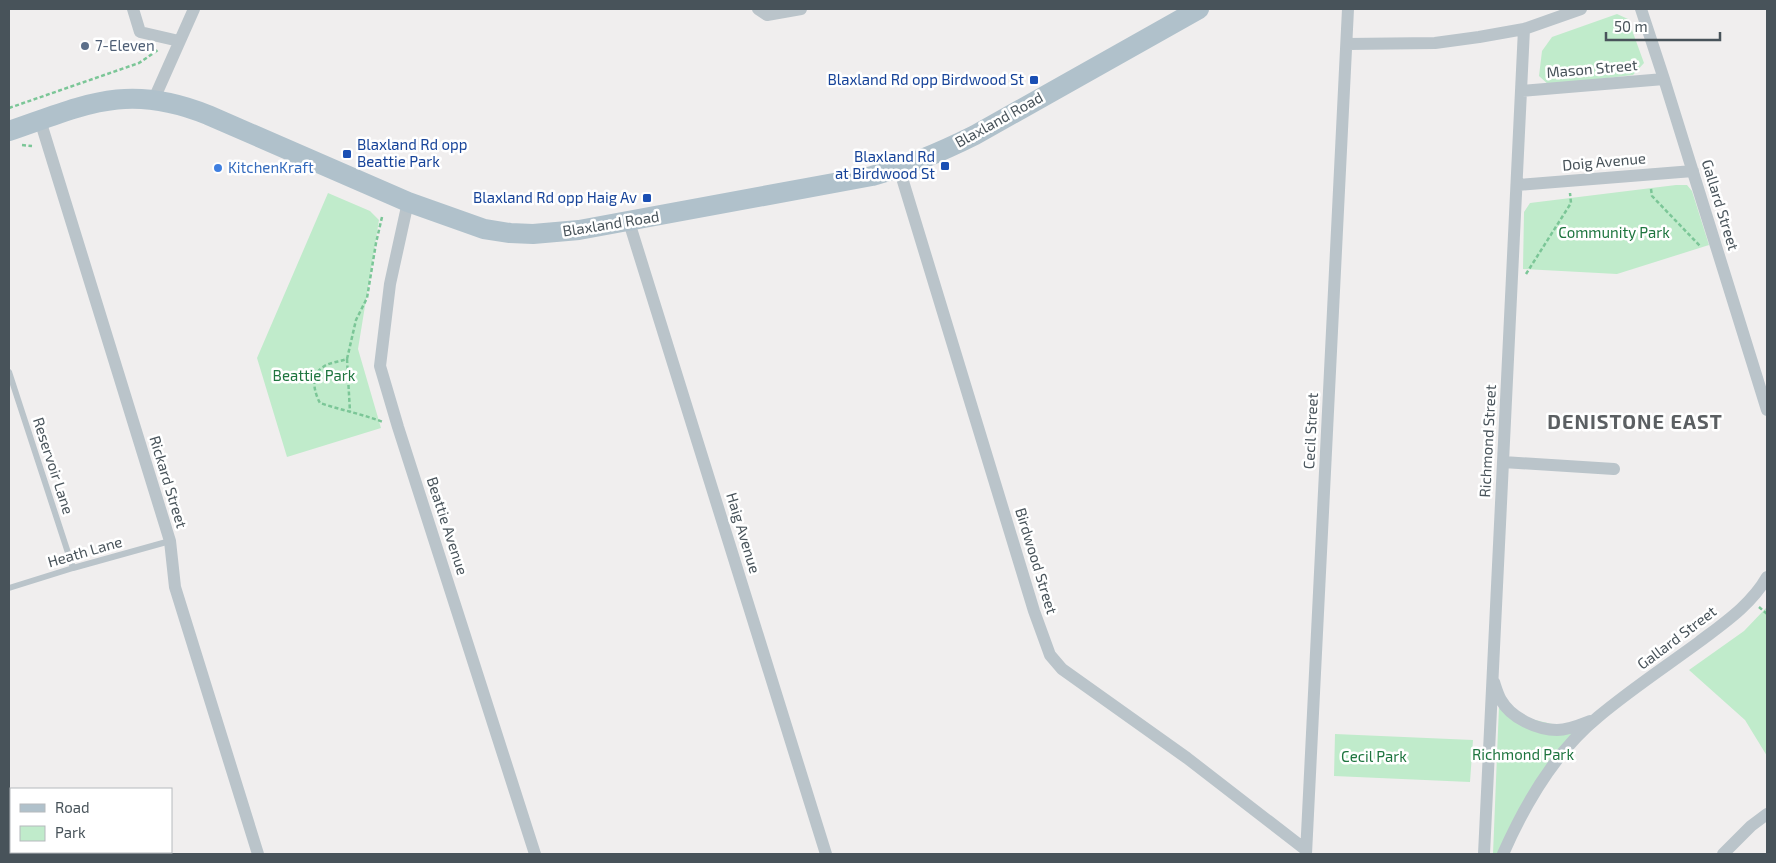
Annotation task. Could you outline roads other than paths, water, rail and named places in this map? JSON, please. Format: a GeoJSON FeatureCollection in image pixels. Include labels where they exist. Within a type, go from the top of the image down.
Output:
{"type":"FeatureCollection","features":[{"type":"Feature","properties":{"kind":"main road","name":"Blaxland Road"},"geometry":{"type":"LineString","coordinates":[[9,130],[101,101],[120,98],[154,99],[184,105],[200,111],[408,202],[484,229],[510,233],[555,233],[629,222],[872,176],[899,168],[941,152],[975,135],[1199,9]]}},
{"type":"Feature","properties":{"kind":"street"},"geometry":{"type":"LineString","coordinates":[[133,9],[140,32],[177,46]]}},
{"type":"Feature","properties":{"kind":"street"},"geometry":{"type":"LineString","coordinates":[[154,99],[194,9]]}},
{"type":"Feature","properties":{"kind":"street"},"geometry":{"type":"LineString","coordinates":[[758,9],[767,16],[801,9]]}},
{"type":"Feature","properties":{"kind":"street","name":"Cecil Street"},"geometry":{"type":"LineString","coordinates":[[1306,852],[1348,9]]}},
{"type":"Feature","properties":{"kind":"street"},"geometry":{"type":"LineString","coordinates":[[1347,44],[1435,43],[1524,29],[1581,9]]}},
{"type":"Feature","properties":{"kind":"street","name":"Gallard Street"},"geometry":{"type":"LineString","coordinates":[[1641,9],[1767,410]]}},
{"type":"Feature","properties":{"kind":"street","name":"Richmond Street"},"geometry":{"type":"LineString","coordinates":[[1484,854],[1524,29]]}},
{"type":"Feature","properties":{"kind":"street","name":"Mason Street"},"geometry":{"type":"LineString","coordinates":[[1522,91],[1664,79]]}},
{"type":"Feature","properties":{"kind":"street","name":"Rickard Street"},"geometry":{"type":"LineString","coordinates":[[40,120],[170,541],[175,587],[258,854]]}},
{"type":"Feature","properties":{"kind":"street","name":"Birdwood Street"},"geometry":{"type":"LineString","coordinates":[[899,168],[1034,610],[1050,655],[1062,669],[1186,758],[1306,852]]}},
{"type":"Feature","properties":{"kind":"street","name":"Doig Avenue"},"geometry":{"type":"LineString","coordinates":[[1517,185],[1693,171]]}},
{"type":"Feature","properties":{"kind":"street","name":"Beattie Avenue"},"geometry":{"type":"LineString","coordinates":[[408,202],[390,284],[380,366],[398,428],[536,854]]}},
{"type":"Feature","properties":{"kind":"street","name":"Haig Avenue"},"geometry":{"type":"LineString","coordinates":[[629,222],[826,854]]}},
{"type":"Feature","properties":{"kind":"street"},"geometry":{"type":"LineString","coordinates":[[1503,462],[1614,469]]}},
{"type":"Feature","properties":{"kind":"street","name":"Gallard Street"},"geometry":{"type":"LineString","coordinates":[[1503,854],[1525,809],[1548,772],[1572,743],[1597,718],[1734,616],[1759,592],[1767,577]]}},
{"type":"Feature","properties":{"kind":"street","name":"Gallard Street"},"geometry":{"type":"LineString","coordinates":[[1492,678],[1502,701],[1516,716],[1537,727],[1558,730],[1580,726],[1597,718]]}},
{"type":"Feature","properties":{"kind":"street"},"geometry":{"type":"LineString","coordinates":[[1723,854],[1751,826],[1767,814]]}},
{"type":"Feature","properties":{"kind":"lane","name":"Reservoir Lane"},"geometry":{"type":"LineString","coordinates":[[9,372],[73,568]]}},
{"type":"Feature","properties":{"kind":"lane","name":"Heath Lane"},"geometry":{"type":"LineString","coordinates":[[9,588],[170,541]]}},
{"type":"Feature","properties":{"kind":"place","name":"7-Eleven"},"geometry":{"type":"Point","coordinates":[85,46]}},
{"type":"Feature","properties":{"kind":"place","name":"Blaxland Rd opp Birdwood St"},"geometry":{"type":"Point","coordinates":[1034,80]}},
{"type":"Feature","properties":{"kind":"place","name":"Blaxland Rd opp Beattie Park"},"geometry":{"type":"Point","coordinates":[347,154]}},
{"type":"Feature","properties":{"kind":"place","name":"Blaxland Rd at Birdwood St"},"geometry":{"type":"Point","coordinates":[945,166]}},
{"type":"Feature","properties":{"kind":"place","name":"KitchenKraft"},"geometry":{"type":"Point","coordinates":[218,168]}},
{"type":"Feature","properties":{"kind":"place","name":"Blaxland Rd opp Haig Av"},"geometry":{"type":"Point","coordinates":[647,198]}},
{"type":"Feature","properties":{"kind":"district","name":"DENISTONE EAST"},"geometry":{"type":"Point","coordinates":[1635,422]}},
{"type":"Feature","properties":{"kind":"park label","name":"Community Park"},"geometry":{"type":"Point","coordinates":[1614,233]}},
{"type":"Feature","properties":{"kind":"park label","name":"Beattie Park"},"geometry":{"type":"Point","coordinates":[314,376]}},
{"type":"Feature","properties":{"kind":"park label","name":"Richmond Park"},"geometry":{"type":"Point","coordinates":[1523,755]}},
{"type":"Feature","properties":{"kind":"park label","name":"Cecil Park"},"geometry":{"type":"Point","coordinates":[1374,757]}}]}
